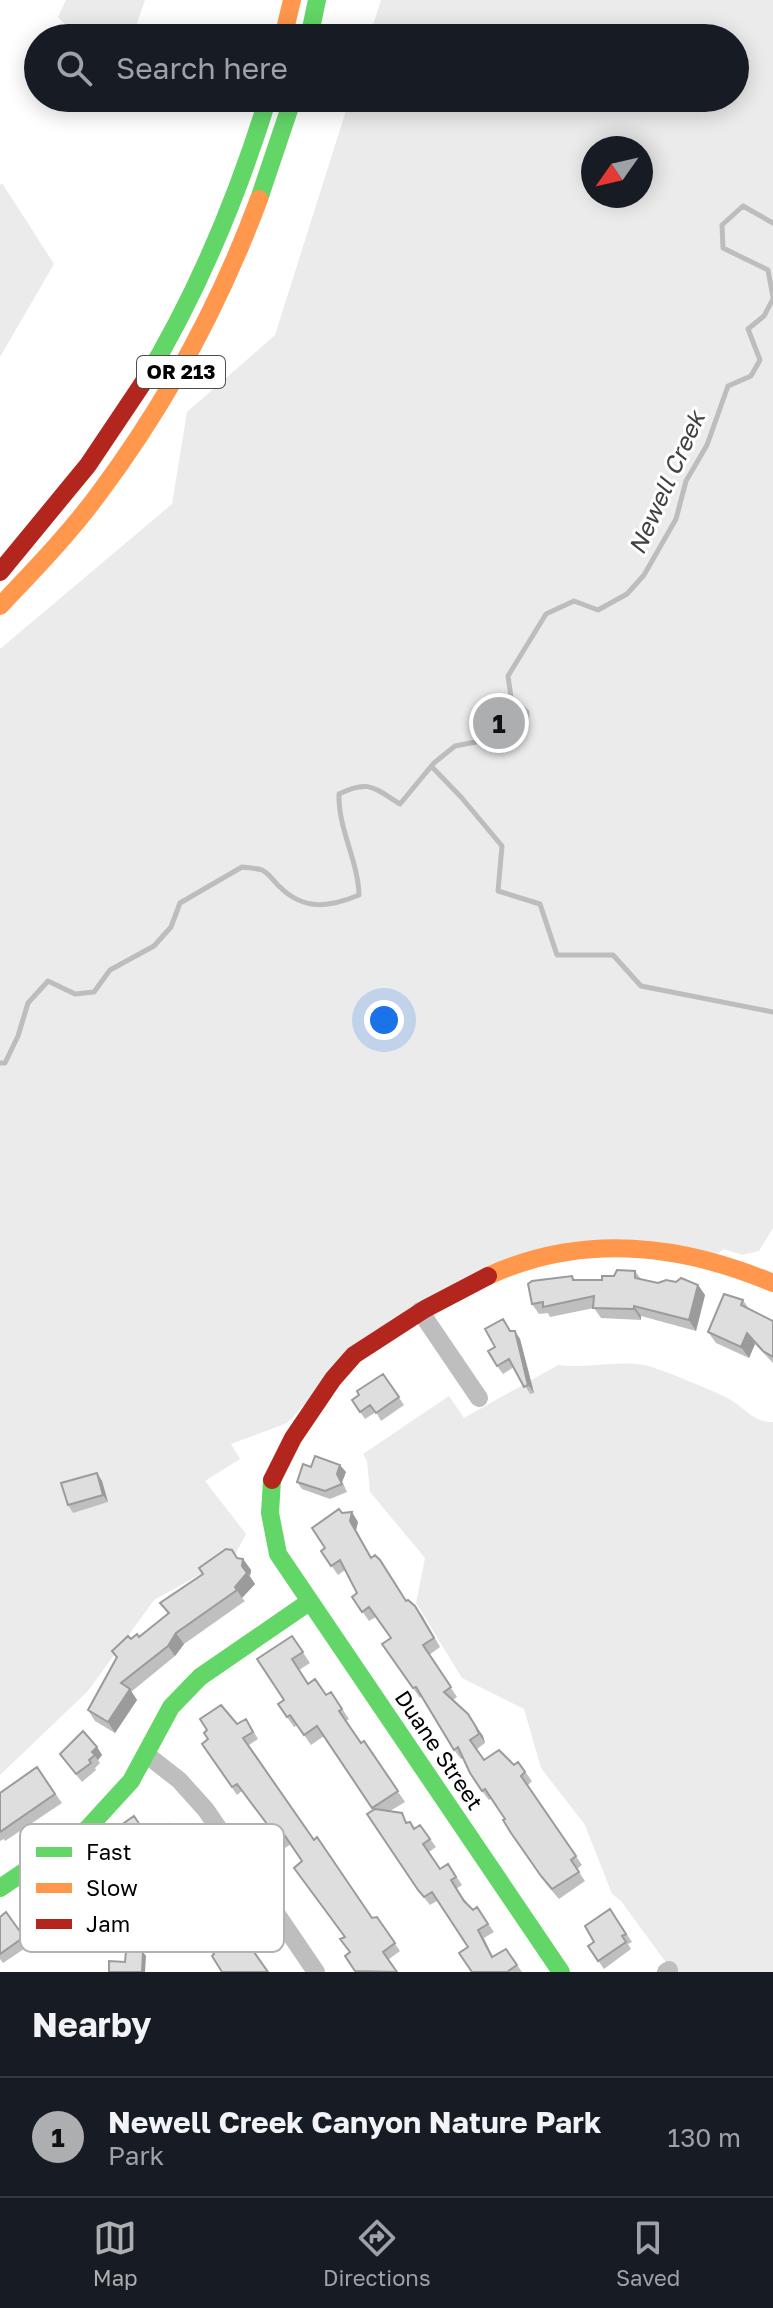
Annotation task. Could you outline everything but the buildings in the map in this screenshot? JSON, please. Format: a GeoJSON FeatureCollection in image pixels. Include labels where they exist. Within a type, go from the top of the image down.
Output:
{"type":"FeatureCollection","features":[{"type":"Feature","properties":{"kind":"main road"},"geometry":{"type":"LineString","coordinates":[[286,24],[292,0]]}},
{"type":"Feature","properties":{"kind":"main road"},"geometry":{"type":"LineString","coordinates":[[312,24],[317,0]]}},
{"type":"Feature","properties":{"kind":"main road","name":"OR 213"},"geometry":{"type":"LineString","coordinates":[[0,572],[69,492],[130,408],[164,352],[220,238],[264,112]]}},
{"type":"Feature","properties":{"kind":"main road","name":"OR 213"},"geometry":{"type":"LineString","coordinates":[[0,606],[54,550],[101,492],[189,359],[238,258],[289,112]]}},
{"type":"Feature","properties":{"kind":"main road","name":"Duane Street"},"geometry":{"type":"LineString","coordinates":[[561,1972],[278,1554],[269,1518],[270,1485],[282,1455],[333,1379],[355,1354],[460,1287],[495,1270],[530,1259],[605,1247],[640,1248],[741,1268],[773,1283]]}},
{"type":"Feature","properties":{"kind":"main road"},"geometry":{"type":"LineString","coordinates":[[92,1824],[131,1781],[171,1707],[200,1677],[309,1602]]}},
{"type":"Feature","properties":{"kind":"main road"},"geometry":{"type":"LineString","coordinates":[[0,1888],[20,1874]]}},
{"type":"Feature","properties":{"kind":"street"},"geometry":{"type":"LineString","coordinates":[[420,1311],[479,1398]]}},
{"type":"Feature","properties":{"kind":"street"},"geometry":{"type":"LineString","coordinates":[[147,1755],[179,1780],[216,1824]]}},
{"type":"Feature","properties":{"kind":"street"},"geometry":{"type":"LineString","coordinates":[[284,1925],[316,1972]]}},
{"type":"Feature","properties":{"kind":"shaded area"},"geometry":{"type":"Polygon","coordinates":[[[66,0],[145,0],[137,24],[64,24],[58,17],[66,0]]]}},
{"type":"Feature","properties":{"kind":"shaded area"},"geometry":{"type":"Polygon","coordinates":[[[381,0],[773,0],[773,1228],[759,1251],[742,1255],[724,1249],[713,1257],[545,1250],[371,1335],[287,1423],[231,1444],[240,1459],[205,1481],[246,1534],[235,1555],[154,1600],[88,1691],[0,1775],[0,649],[172,504],[187,412],[275,335],[346,112],[749,112],[749,24],[373,24],[381,0]]]}},
{"type":"Feature","properties":{"kind":"shaded area"},"geometry":{"type":"Polygon","coordinates":[[[2,183],[54,264],[0,357],[0,185],[2,183]]]}},
{"type":"Feature","properties":{"kind":"shaded area"},"geometry":{"type":"Polygon","coordinates":[[[558,1365],[644,1365],[731,1400],[755,1418],[773,1422],[773,1972],[673,1972],[621,1901],[612,1894],[585,1825],[541,1768],[524,1709],[462,1678],[416,1603],[425,1558],[370,1492],[367,1461],[363,1454],[449,1396],[464,1418],[558,1365]]]}},
{"type":"Feature","properties":{"kind":"waterway","name":"Newell Creek"},"geometry":{"type":"LineString","coordinates":[[773,223],[743,206],[722,225],[723,248],[768,270],[773,297]]}},
{"type":"Feature","properties":{"kind":"waterway","name":"Newell Creek"},"geometry":{"type":"LineString","coordinates":[[0,1063],[5,1063],[18,1036],[28,1003],[48,981],[75,994],[94,992],[110,970],[154,946],[171,927],[180,903],[242,867],[262,870],[290,895],[309,903],[328,904],[359,895],[339,794],[365,786],[400,804],[434,763],[455,746],[526,727],[527,712],[511,697],[508,676],[546,614],[574,601],[598,610],[627,594],[644,575],[676,519],[686,481],[707,445],[728,386],[751,376],[760,360],[748,329],[764,316],[773,299]]}},
{"type":"Feature","properties":{"kind":"waterway"},"geometry":{"type":"LineString","coordinates":[[432,767],[502,846],[498,891],[540,904],[557,955],[613,955],[641,986],[773,1012]]}},
{"type":"Feature","properties":{"kind":"traffic: fast"},"geometry":{"type":"LineString","coordinates":[[312,24],[317,0]]}},
{"type":"Feature","properties":{"kind":"traffic: fast"},"geometry":{"type":"LineString","coordinates":[[143,383],[199,280],[243,172],[263,112]]}},
{"type":"Feature","properties":{"kind":"traffic: fast"},"geometry":{"type":"LineString","coordinates":[[259,199],[288,112]]}},
{"type":"Feature","properties":{"kind":"traffic: fast"},"geometry":{"type":"LineString","coordinates":[[272,1480],[270,1513],[278,1554],[561,1972]]}},
{"type":"Feature","properties":{"kind":"traffic: fast"},"geometry":{"type":"LineString","coordinates":[[92,1824],[131,1781],[171,1707],[200,1677],[309,1602]]}},
{"type":"Feature","properties":{"kind":"traffic: fast"},"geometry":{"type":"LineString","coordinates":[[0,1888],[20,1874]]}},
{"type":"Feature","properties":{"kind":"traffic: slow"},"geometry":{"type":"LineString","coordinates":[[286,24],[292,0]]}},
{"type":"Feature","properties":{"kind":"traffic: slow"},"geometry":{"type":"LineString","coordinates":[[0,606],[77,522],[148,423],[209,314],[259,199]]}},
{"type":"Feature","properties":{"kind":"traffic: slow"},"geometry":{"type":"LineString","coordinates":[[488,1276],[523,1262],[559,1253],[631,1249],[702,1259],[773,1283]]}},
{"type":"Feature","properties":{"kind":"traffic: jam"},"geometry":{"type":"LineString","coordinates":[[0,572],[88,465],[143,383]]}},
{"type":"Feature","properties":{"kind":"traffic: jam"},"geometry":{"type":"LineString","coordinates":[[272,1480],[293,1438],[333,1379],[354,1355],[425,1309],[488,1276]]}},
{"type":"Feature","properties":{"kind":"place","name":"Newell Creek Canyon Nature Park"},"geometry":{"type":"Point","coordinates":[499,723]}}]}
